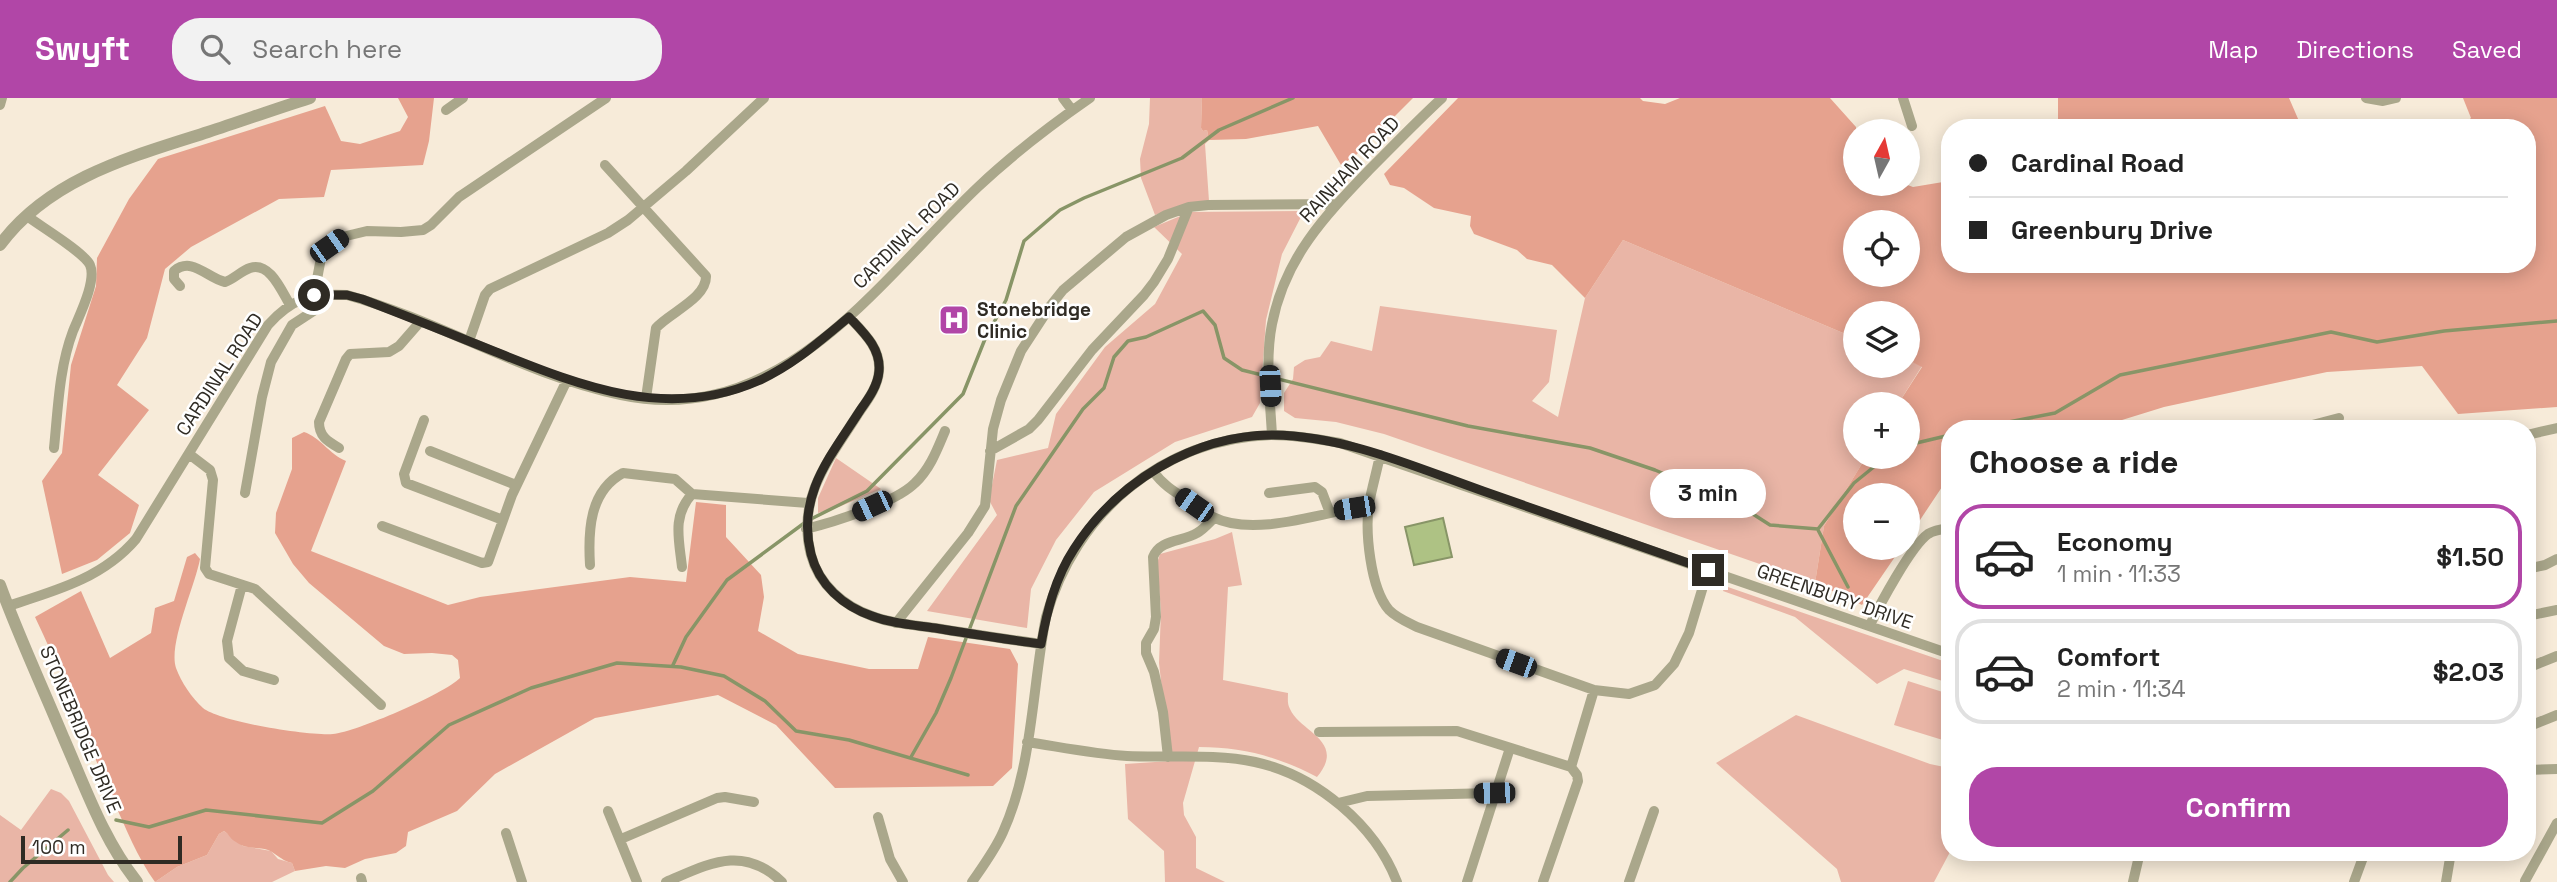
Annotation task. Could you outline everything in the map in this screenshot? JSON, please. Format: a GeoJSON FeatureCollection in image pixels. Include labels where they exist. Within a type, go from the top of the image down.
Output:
{"type":"FeatureCollection","features":[{"type":"Feature","properties":{"kind":"street"},"geometry":{"type":"LineString","coordinates":[[0,105],[2,98]]}},
{"type":"Feature","properties":{"kind":"street"},"geometry":{"type":"LineString","coordinates":[[0,245],[27,216],[52,195],[94,171],[310,98]]}},
{"type":"Feature","properties":{"kind":"street"},"geometry":{"type":"LineString","coordinates":[[446,110],[463,98]]}},
{"type":"Feature","properties":{"kind":"street"},"geometry":{"type":"LineString","coordinates":[[245,493],[271,362],[292,325],[318,308],[321,258],[329,246],[342,237],[367,231],[423,230],[459,197],[607,98]]}},
{"type":"Feature","properties":{"kind":"street"},"geometry":{"type":"LineString","coordinates":[[469,341],[485,295],[490,289],[608,233],[643,208],[764,98]]}},
{"type":"Feature","properties":{"kind":"street"},"geometry":{"type":"LineString","coordinates":[[1063,98],[1072,110]]}},
{"type":"Feature","properties":{"kind":"street","name":"CARDINAL ROAD"},"geometry":{"type":"LineString","coordinates":[[8,606],[58,590],[121,557],[136,539],[268,325],[290,305],[319,294],[347,295],[362,299],[567,380],[623,396],[682,399],[757,382],[814,347],[849,317],[978,187],[1090,98]]}},
{"type":"Feature","properties":{"kind":"street","name":"RAINHAM ROAD"},"geometry":{"type":"LineString","coordinates":[[1272,435],[1270,346],[1276,306],[1292,265],[1311,232],[1442,98]]}},
{"type":"Feature","properties":{"kind":"street"},"geometry":{"type":"LineString","coordinates":[[1903,98],[1910,119]]}},
{"type":"Feature","properties":{"kind":"street"},"geometry":{"type":"LineString","coordinates":[[2365,98],[2383,101],[2396,98]]}},
{"type":"Feature","properties":{"kind":"street"},"geometry":{"type":"LineString","coordinates":[[605,165],[707,280],[701,292],[656,328],[646,398]]}},
{"type":"Feature","properties":{"kind":"street"},"geometry":{"type":"LineString","coordinates":[[896,623],[968,533],[985,506],[990,451],[1001,400],[1021,351],[1063,290],[1126,237],[1166,215],[1189,207],[1337,204]]}},
{"type":"Feature","properties":{"kind":"street"},"geometry":{"type":"LineString","coordinates":[[990,451],[1038,421],[1092,350],[1144,295],[1168,259],[1189,207]]}},
{"type":"Feature","properties":{"kind":"street"},"geometry":{"type":"LineString","coordinates":[[27,216],[85,257],[92,271],[89,291],[63,367],[54,448]]}},
{"type":"Feature","properties":{"kind":"street"},"geometry":{"type":"LineString","coordinates":[[180,286],[174,279],[174,271],[181,265],[190,264],[225,282],[251,267],[264,269],[270,273],[290,305]]}},
{"type":"Feature","properties":{"kind":"street"},"geometry":{"type":"LineString","coordinates":[[849,317],[868,337],[875,349],[879,372],[870,395],[819,477],[808,503],[806,529],[818,573],[829,588],[858,610],[896,623],[1041,644]]}},
{"type":"Feature","properties":{"kind":"street"},"geometry":{"type":"LineString","coordinates":[[338,448],[324,439],[319,430],[319,422],[346,359],[350,354],[389,352],[399,346],[420,322]]}},
{"type":"Feature","properties":{"kind":"street"},"geometry":{"type":"LineString","coordinates":[[382,526],[475,561],[488,562],[516,485],[567,380]]}},
{"type":"Feature","properties":{"kind":"street"},"geometry":{"type":"LineString","coordinates":[[2331,420],[2339,418]]}},
{"type":"Feature","properties":{"kind":"street"},"geometry":{"type":"LineString","coordinates":[[424,420],[404,474],[406,483],[503,520]]}},
{"type":"Feature","properties":{"kind":"street"},"geometry":{"type":"LineString","coordinates":[[2536,433],[2557,428]]}},
{"type":"Feature","properties":{"kind":"street"},"geometry":{"type":"LineString","coordinates":[[806,529],[847,517],[902,493],[914,484],[930,462],[945,431]]}},
{"type":"Feature","properties":{"kind":"street","name":"GREENBURY DRIVE"},"geometry":{"type":"LineString","coordinates":[[972,882],[998,842],[1010,814],[1027,742],[1041,644],[1053,594],[1073,551],[1113,501],[1153,471],[1216,443],[1272,435],[1322,439],[1380,455],[1941,651]]}},
{"type":"Feature","properties":{"kind":"street"},"geometry":{"type":"LineString","coordinates":[[430,451],[516,485]]}},
{"type":"Feature","properties":{"kind":"street"},"geometry":{"type":"LineString","coordinates":[[189,454],[210,470],[213,480],[205,568],[209,574],[255,589],[381,705]]}},
{"type":"Feature","properties":{"kind":"street"},"geometry":{"type":"LineString","coordinates":[[1380,455],[1369,505],[1368,531],[1376,585],[1381,599],[1400,619],[1417,627],[1594,690],[1629,694],[1655,685],[1665,676],[1689,633],[1708,570]]}},
{"type":"Feature","properties":{"kind":"street"},"geometry":{"type":"LineString","coordinates":[[1153,471],[1161,483],[1214,518],[1241,524],[1294,520],[1369,505]]}},
{"type":"Feature","properties":{"kind":"street"},"geometry":{"type":"LineString","coordinates":[[590,565],[589,537],[593,512],[616,477],[632,473],[662,476],[675,479],[692,494],[808,503]]}},
{"type":"Feature","properties":{"kind":"street"},"geometry":{"type":"LineString","coordinates":[[1269,493],[1315,487],[1322,492],[1330,513]]}},
{"type":"Feature","properties":{"kind":"street"},"geometry":{"type":"LineString","coordinates":[[682,567],[678,519],[680,509],[692,494]]}},
{"type":"Feature","properties":{"kind":"street"},"geometry":{"type":"LineString","coordinates":[[1168,757],[1163,712],[1154,672],[1146,653],[1146,643],[1154,629],[1157,606],[1153,557],[1166,543],[1199,533],[1214,518]]}},
{"type":"Feature","properties":{"kind":"street"},"geometry":{"type":"LineString","coordinates":[[1870,625],[1896,578],[1923,539],[1932,532],[1941,530]]}},
{"type":"Feature","properties":{"kind":"street"},"geometry":{"type":"LineString","coordinates":[[2536,567],[2557,559]]}},
{"type":"Feature","properties":{"kind":"street","name":"STONEBRIDGE DRIVE"},"geometry":{"type":"LineString","coordinates":[[0,585],[83,788],[100,824],[137,882]]}},
{"type":"Feature","properties":{"kind":"street"},"geometry":{"type":"LineString","coordinates":[[242,585],[227,640],[229,658],[243,671],[275,680]]}},
{"type":"Feature","properties":{"kind":"street"},"geometry":{"type":"LineString","coordinates":[[2536,614],[2557,610]]}},
{"type":"Feature","properties":{"kind":"street"},"geometry":{"type":"LineString","coordinates":[[2536,664],[2557,656]]}},
{"type":"Feature","properties":{"kind":"street"},"geometry":{"type":"LineString","coordinates":[[1570,767],[1594,690]]}},
{"type":"Feature","properties":{"kind":"street"},"geometry":{"type":"LineString","coordinates":[[2536,723],[2557,715]]}},
{"type":"Feature","properties":{"kind":"street"},"geometry":{"type":"LineString","coordinates":[[1319,732],[1457,731],[1570,767],[1578,781],[1543,882]]}},
{"type":"Feature","properties":{"kind":"street"},"geometry":{"type":"LineString","coordinates":[[1027,742],[1124,756],[1230,758],[1256,762],[1297,777],[1338,803],[1367,832],[1384,853],[1397,882]]}},
{"type":"Feature","properties":{"kind":"street"},"geometry":{"type":"LineString","coordinates":[[1467,882],[1510,748]]}},
{"type":"Feature","properties":{"kind":"street"},"geometry":{"type":"LineString","coordinates":[[2536,770],[2557,769]]}},
{"type":"Feature","properties":{"kind":"street"},"geometry":{"type":"LineString","coordinates":[[1338,803],[1367,796],[1494,793]]}},
{"type":"Feature","properties":{"kind":"street"},"geometry":{"type":"LineString","coordinates":[[621,839],[717,798],[754,802]]}},
{"type":"Feature","properties":{"kind":"street"},"geometry":{"type":"LineString","coordinates":[[608,811],[637,882]]}},
{"type":"Feature","properties":{"kind":"street"},"geometry":{"type":"LineString","coordinates":[[1629,882],[1654,811]]}},
{"type":"Feature","properties":{"kind":"street"},"geometry":{"type":"LineString","coordinates":[[878,817],[890,859],[903,882]]}},
{"type":"Feature","properties":{"kind":"street"},"geometry":{"type":"LineString","coordinates":[[2525,881],[2557,824]]}},
{"type":"Feature","properties":{"kind":"street"},"geometry":{"type":"LineString","coordinates":[[506,833],[522,882]]}},
{"type":"Feature","properties":{"kind":"street"},"geometry":{"type":"LineString","coordinates":[[666,882],[717,862],[742,859],[771,872],[782,882]]}},
{"type":"Feature","properties":{"kind":"street"},"geometry":{"type":"LineString","coordinates":[[2133,882],[2138,861]]}},
{"type":"Feature","properties":{"kind":"street"},"geometry":{"type":"LineString","coordinates":[[2354,882],[2362,861]]}},
{"type":"Feature","properties":{"kind":"street"},"geometry":{"type":"LineString","coordinates":[[2446,882],[2450,861]]}},
{"type":"Feature","properties":{"kind":"shaded area"},"geometry":{"type":"Polygon","coordinates":[[[398,98],[434,98],[423,165],[331,170],[324,197],[279,199],[191,247],[165,269],[147,338],[117,385],[149,410],[98,475],[139,505],[130,533],[97,560],[62,574],[42,481],[62,453],[71,365],[96,286],[97,258],[129,199],[158,159],[325,106],[341,141],[360,144],[400,131],[408,117],[398,98]]]}},
{"type":"Feature","properties":{"kind":"shaded area"},"geometry":{"type":"Polygon","coordinates":[[[1150,98],[1202,98],[1201,128],[1203,131],[1207,130],[1209,140],[1205,144],[1209,201],[1190,203],[1155,215],[1141,178],[1140,159],[1149,124],[1150,98]]]}},
{"type":"Feature","properties":{"kind":"shaded area"},"geometry":{"type":"Polygon","coordinates":[[[1202,98],[1413,98],[1355,156],[1341,165],[1318,126],[1246,139],[1209,140],[1207,130],[1203,131],[1201,128],[1202,98]]]}},
{"type":"Feature","properties":{"kind":"shaded area"},"geometry":{"type":"Polygon","coordinates":[[[1458,98],[1640,98],[1643,101],[1665,104],[1680,98],[1830,98],[1849,119],[1843,119],[1843,196],[1920,196],[1920,186],[1941,182],[1941,273],[2536,273],[2536,119],[2470,119],[2463,98],[2557,98],[2557,407],[2458,414],[2422,366],[2327,372],[2164,407],[2122,420],[1941,420],[1941,488],[1920,520],[1920,483],[1850,483],[1859,469],[1920,469],[1920,392],[1906,392],[1915,378],[1920,378],[1922,367],[1920,301],[1843,301],[1843,333],[1623,240],[1585,298],[1552,265],[1527,259],[1517,250],[1474,234],[1470,226],[1471,216],[1434,208],[1404,188],[1390,185],[1384,174],[1458,98]]]}},
{"type":"Feature","properties":{"kind":"shaded area"},"geometry":{"type":"Polygon","coordinates":[[[2058,98],[2289,98],[2298,119],[2058,119],[2058,98]]]}},
{"type":"Feature","properties":{"kind":"shaded area"},"geometry":{"type":"Polygon","coordinates":[[[1304,211],[1282,254],[1266,320],[1260,403],[1252,417],[1175,442],[1094,492],[1056,540],[1031,589],[1027,628],[927,611],[997,515],[989,500],[997,460],[1048,448],[1056,414],[1105,347],[1155,304],[1182,254],[1154,227],[1190,212],[1304,211]]]}},
{"type":"Feature","properties":{"kind":"shaded area"},"geometry":{"type":"Polygon","coordinates":[[[1623,240],[1843,333],[1843,378],[1914,378],[1906,392],[1843,392],[1843,469],[1859,469],[1850,483],[1843,483],[1843,495],[1824,526],[1815,583],[1384,434],[1336,422],[1295,418],[1284,411],[1284,393],[1293,379],[1294,367],[1305,360],[1320,357],[1331,341],[1372,351],[1380,306],[1557,330],[1549,382],[1532,401],[1558,417],[1585,298],[1623,240]]]}},
{"type":"Feature","properties":{"kind":"shaded area"},"geometry":{"type":"Polygon","coordinates":[[[304,432],[346,461],[311,551],[448,605],[480,597],[630,577],[686,582],[696,502],[726,505],[726,537],[761,575],[764,597],[758,631],[798,654],[869,669],[918,669],[928,637],[1010,649],[1018,664],[1012,768],[993,786],[835,788],[776,725],[718,695],[595,718],[495,774],[457,811],[408,832],[406,846],[396,853],[365,859],[345,868],[326,866],[295,871],[292,863],[268,850],[240,844],[224,831],[219,834],[207,855],[177,867],[155,882],[127,832],[35,617],[81,591],[110,658],[151,633],[155,608],[174,601],[187,557],[195,553],[200,559],[179,630],[176,668],[187,690],[203,708],[213,713],[266,727],[333,734],[360,727],[399,711],[437,693],[460,678],[458,660],[452,655],[404,654],[384,646],[309,583],[293,564],[275,533],[276,513],[292,469],[292,438],[304,432]]]}},
{"type":"Feature","properties":{"kind":"shaded area"},"geometry":{"type":"Polygon","coordinates":[[[836,458],[881,489],[818,513],[818,498],[836,458]]]}},
{"type":"Feature","properties":{"kind":"shaded area"},"geometry":{"type":"Polygon","coordinates":[[[1843,495],[1843,560],[1893,560],[1862,605],[1815,583],[1824,526],[1843,495]]]}},
{"type":"Feature","properties":{"kind":"shaded area"},"geometry":{"type":"Polygon","coordinates":[[[1443,518],[1452,557],[1414,565],[1405,527],[1443,518]]]}},
{"type":"Feature","properties":{"kind":"shaded area"},"geometry":{"type":"Polygon","coordinates":[[[1232,532],[1242,585],[1228,587],[1223,680],[1288,693],[1288,703],[1295,717],[1324,746],[1327,754],[1325,765],[1317,777],[1260,754],[1199,747],[1183,803],[1184,815],[1196,837],[1196,868],[1225,882],[1165,882],[1164,851],[1128,819],[1125,764],[1170,761],[1159,663],[1161,611],[1157,563],[1160,554],[1232,532]]]}},
{"type":"Feature","properties":{"kind":"shaded area"},"geometry":{"type":"Polygon","coordinates":[[[1725,586],[1941,660],[1941,681],[1904,669],[1877,684],[1795,617],[1723,591],[1725,586]]]}},
{"type":"Feature","properties":{"kind":"shaded area"},"geometry":{"type":"Polygon","coordinates":[[[1908,681],[1941,691],[1941,739],[1894,725],[1908,681]]]}},
{"type":"Feature","properties":{"kind":"shaded area"},"geometry":{"type":"Polygon","coordinates":[[[1796,715],[1941,766],[1941,861],[1945,861],[1934,882],[1841,882],[1837,869],[1716,763],[1796,715]]]}},
{"type":"Feature","properties":{"kind":"shaded area"},"geometry":{"type":"Polygon","coordinates":[[[51,789],[61,793],[69,801],[114,882],[0,882],[0,815],[21,830],[51,789]]]}},
{"type":"Feature","properties":{"kind":"shaded area"},"geometry":{"type":"Polygon","coordinates":[[[224,831],[243,846],[271,851],[278,859],[292,863],[295,871],[272,882],[155,882],[177,867],[207,855],[219,834],[224,831]]]}},
{"type":"Feature","properties":{"kind":"waterway"},"geometry":{"type":"LineString","coordinates":[[673,665],[686,637],[727,580],[807,521],[867,491],[963,394],[985,339],[1006,300],[1024,241],[1060,210],[1182,158],[1219,130],[1293,98]]}},
{"type":"Feature","properties":{"kind":"waterway"},"geometry":{"type":"LineString","coordinates":[[911,757],[936,713],[951,678],[1016,506],[1083,409],[1104,388],[1114,357],[1128,341],[1146,337],[1203,311],[1215,325],[1224,358],[1242,370],[1468,426],[1590,448],[1655,470],[1742,507],[1770,525],[1818,529],[1854,483],[1871,469]]}},
{"type":"Feature","properties":{"kind":"waterway"},"geometry":{"type":"LineString","coordinates":[[2019,420],[2055,413],[2120,375],[2331,332],[2377,342],[2444,331],[2557,321]]}},
{"type":"Feature","properties":{"kind":"waterway"},"geometry":{"type":"LineString","coordinates":[[1920,442],[1941,437]]}},
{"type":"Feature","properties":{"kind":"waterway"},"geometry":{"type":"LineString","coordinates":[[1818,530],[1848,587]]}},
{"type":"Feature","properties":{"kind":"waterway"},"geometry":{"type":"LineString","coordinates":[[116,820],[149,827],[206,810],[322,823],[373,791],[449,725],[531,688],[617,663],[681,667],[724,676],[765,701],[796,731],[849,740],[968,775]]}},
{"type":"Feature","properties":{"kind":"waterway"},"geometry":{"type":"LineString","coordinates":[[10,882],[68,830]]}},
{"type":"Feature","properties":{"kind":"place","name":"Stonebridge Clinic"},"geometry":{"type":"Point","coordinates":[954,320]}},
{"type":"Feature","properties":{"kind":"route"},"geometry":{"type":"LineString","coordinates":[[314,295],[347,295],[362,299],[567,380],[623,396],[646,398],[682,399],[736,389],[757,382],[814,347],[849,317],[868,337],[875,349],[879,372],[876,384],[819,477],[808,503],[808,543],[818,573],[829,588],[858,610],[896,623],[1041,644],[1046,617],[1063,570],[1087,531],[1113,501],[1157,468],[1192,452],[1216,443],[1272,435],[1322,439],[1380,455],[1708,570]]}}]}
